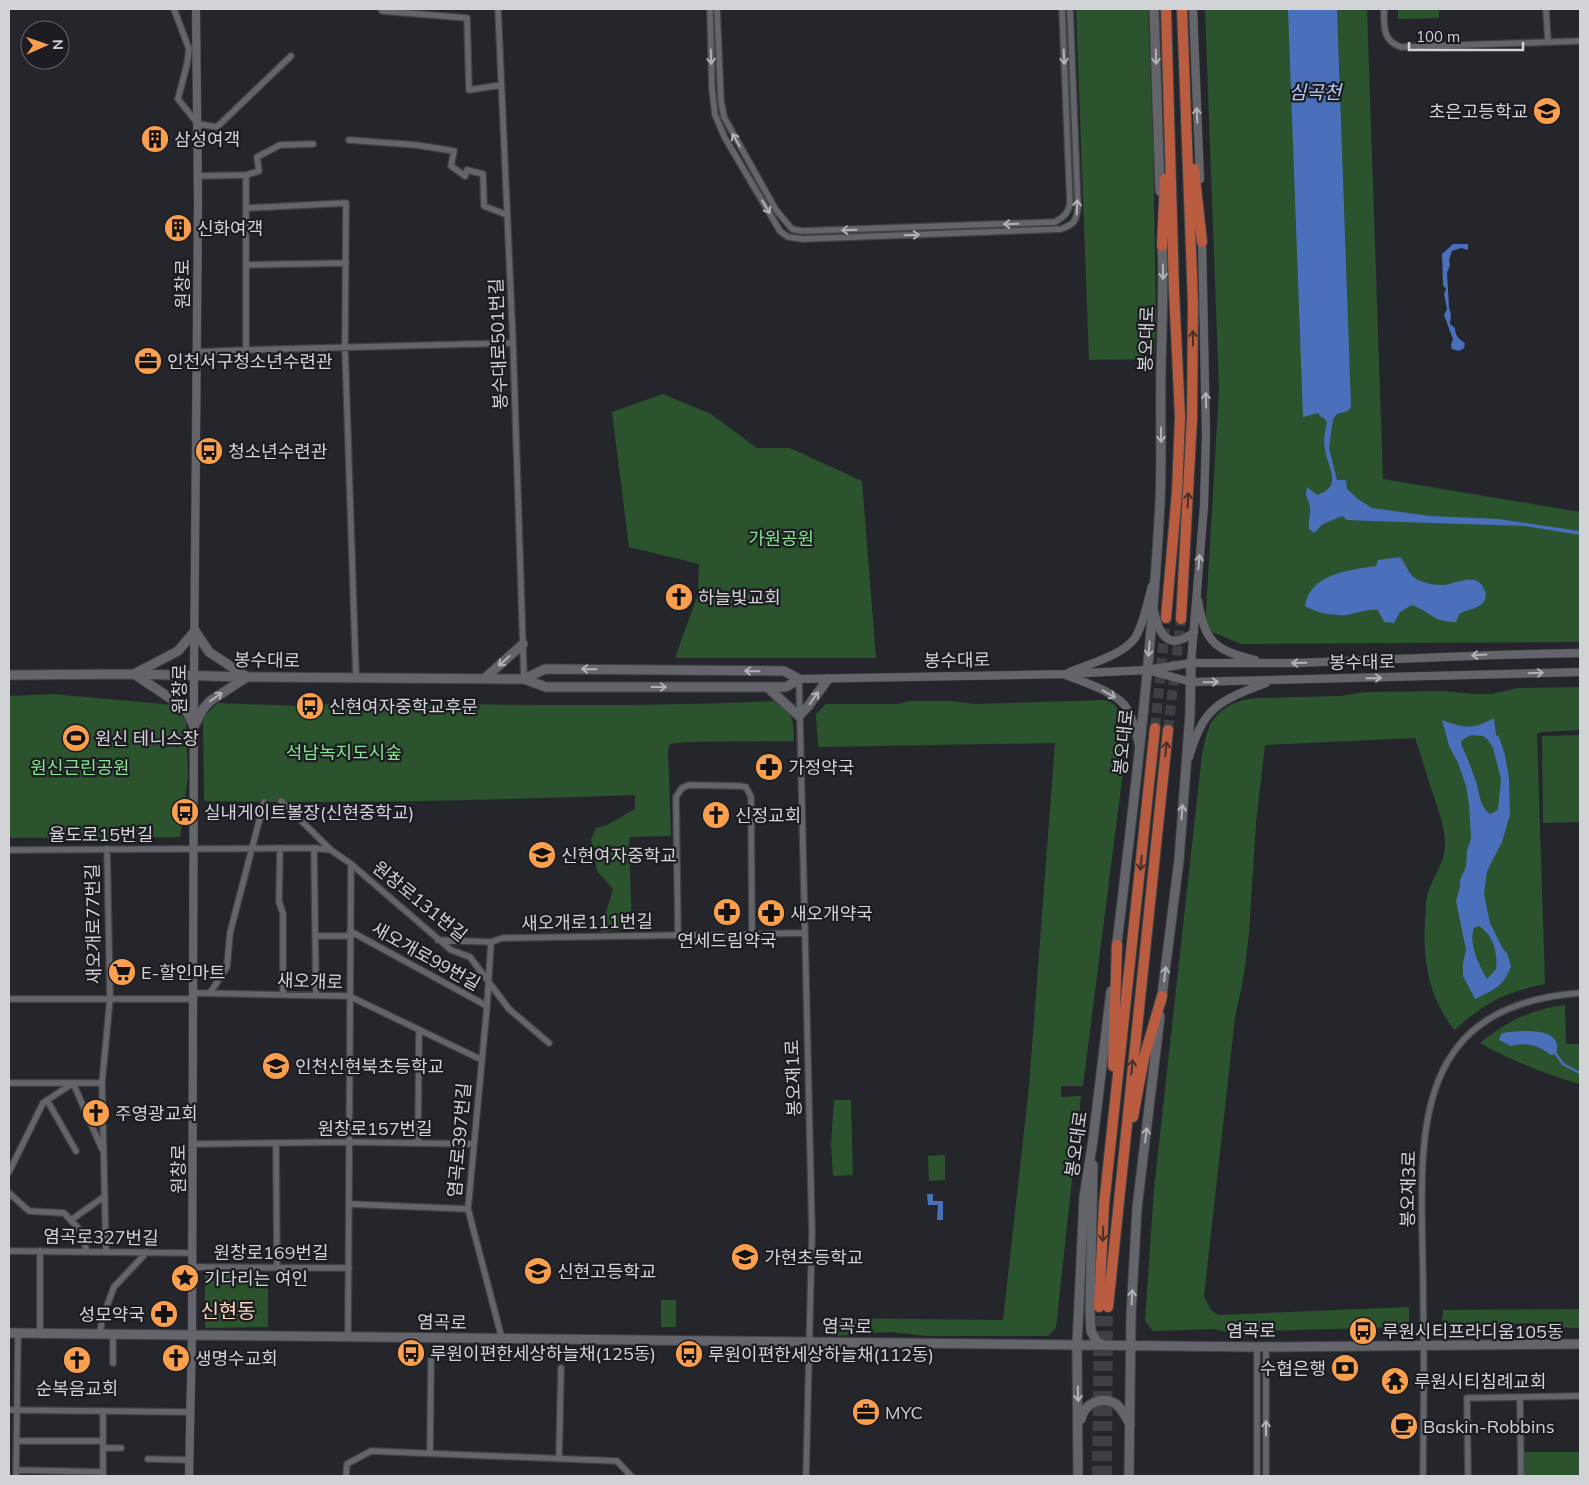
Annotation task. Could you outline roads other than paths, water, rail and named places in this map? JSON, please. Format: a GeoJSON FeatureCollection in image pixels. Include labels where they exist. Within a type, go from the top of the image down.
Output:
{"type":"FeatureCollection","features":[{"type":"Feature","properties":{"kind":"highway","name":"봉오대로"},"geometry":{"type":"LineString","coordinates":[[1165,9],[1180,417],[1177,492],[1166,618]]}},
{"type":"Feature","properties":{"kind":"highway"},"geometry":{"type":"LineString","coordinates":[[1182,619],[1192,410],[1193,304],[1183,9]]}},
{"type":"Feature","properties":{"kind":"highway"},"geometry":{"type":"LineString","coordinates":[[1162,246],[1169,78]]}},
{"type":"Feature","properties":{"kind":"highway"},"geometry":{"type":"LineString","coordinates":[[1185,78],[1202,242]]}},
{"type":"Feature","properties":{"kind":"highway","name":"봉오대로"},"geometry":{"type":"LineString","coordinates":[[1155,728],[1104,1205],[1104,1307],[1119,1191],[1168,730]]}},
{"type":"Feature","properties":{"kind":"highway"},"geometry":{"type":"LineString","coordinates":[[1104,1205],[1112,1086],[1117,945]]}},
{"type":"Feature","properties":{"kind":"highway"},"geometry":{"type":"LineString","coordinates":[[1119,1191],[1144,1058],[1162,996]]}},
{"type":"Feature","properties":{"kind":"main road","name":"봉오대로"},"geometry":{"type":"LineString","coordinates":[[1078,1476],[1077,1345],[1084,1197],[1093,1140],[1140,750],[1153,607],[1162,461],[1162,246],[1154,9]]}},
{"type":"Feature","properties":{"kind":"main road"},"geometry":{"type":"LineString","coordinates":[[195,631],[209,652],[247,677],[210,701],[203,709],[194,726],[187,712],[179,704],[134,674],[178,651],[195,631]]}},
{"type":"Feature","properties":{"kind":"main road"},"geometry":{"type":"LineString","coordinates":[[485,678],[523,644]]}},
{"type":"Feature","properties":{"kind":"main road"},"geometry":{"type":"LineString","coordinates":[[1129,1476],[1131,1346],[1137,1208],[1179,860],[1184,773],[1190,714],[1191,663]]}},
{"type":"Feature","properties":{"kind":"main road","name":"봉수대로"},"geometry":{"type":"LineString","coordinates":[[524,679],[545,669],[784,671],[799,679]]}},
{"type":"Feature","properties":{"kind":"main road","name":"봉수대로"},"geometry":{"type":"LineString","coordinates":[[9,675],[134,674],[247,677],[485,678],[524,679],[546,687],[786,687],[799,679]]}},
{"type":"Feature","properties":{"kind":"main road"},"geometry":{"type":"LineString","coordinates":[[767,687],[799,716],[828,679]]}},
{"type":"Feature","properties":{"kind":"main road"},"geometry":{"type":"LineString","coordinates":[[1093,1140],[1094,1198],[1090,1312],[1091,1330],[1097,1342],[1104,1345]]}},
{"type":"Feature","properties":{"kind":"main road","name":"염곡로"},"geometry":{"type":"LineString","coordinates":[[13,1333],[1262,1347],[1580,1344]]}},
{"type":"Feature","properties":{"kind":"main road"},"geometry":{"type":"LineString","coordinates":[[1078,1428],[1082,1412],[1087,1406],[1094,1402],[1102,1401],[1110,1401],[1116,1404],[1130,1424]]}},
{"type":"Feature","properties":{"kind":"street"},"geometry":{"type":"LineString","coordinates":[[174,9],[189,49],[178,99],[198,124],[218,127],[291,56]]}},
{"type":"Feature","properties":{"kind":"street","name":"원창로"},"geometry":{"type":"LineString","coordinates":[[189,1476],[192,1335],[194,996],[198,124],[196,9]]}},
{"type":"Feature","properties":{"kind":"street"},"geometry":{"type":"LineString","coordinates":[[380,9],[382,11],[467,18],[469,90],[501,85]]}},
{"type":"Feature","properties":{"kind":"street","name":"봉수대로501번길"},"geometry":{"type":"LineString","coordinates":[[498,9],[513,343],[524,679]]}},
{"type":"Feature","properties":{"kind":"street"},"geometry":{"type":"LineString","coordinates":[[710,9],[712,89],[715,115],[725,138],[780,231],[788,237],[804,239],[1061,229],[1071,225],[1076,220],[1078,207],[1070,9]]}},
{"type":"Feature","properties":{"kind":"street"},"geometry":{"type":"LineString","coordinates":[[718,9],[721,102],[724,117],[776,210],[792,229],[801,231],[1055,222],[1063,217],[1068,212],[1070,204],[1062,9]]}},
{"type":"Feature","properties":{"kind":"street"},"geometry":{"type":"LineString","coordinates":[[1191,663],[1204,506],[1206,435],[1202,242],[1193,9]]}},
{"type":"Feature","properties":{"kind":"street"},"geometry":{"type":"LineString","coordinates":[[1384,9],[1387,38],[1394,45],[1401,47],[1580,41]]}},
{"type":"Feature","properties":{"kind":"street"},"geometry":{"type":"LineString","coordinates":[[1546,9],[1548,42]]}},
{"type":"Feature","properties":{"kind":"street"},"geometry":{"type":"LineString","coordinates":[[349,140],[416,145],[454,151],[451,166],[465,176],[467,170],[483,174],[484,206],[507,215]]}},
{"type":"Feature","properties":{"kind":"street"},"geometry":{"type":"LineString","coordinates":[[197,176],[246,175],[259,171],[257,157],[280,145],[313,144]]}},
{"type":"Feature","properties":{"kind":"street"},"geometry":{"type":"LineString","coordinates":[[246,175],[246,350]]}},
{"type":"Feature","properties":{"kind":"street"},"geometry":{"type":"LineString","coordinates":[[247,208],[346,203],[345,348],[356,677]]}},
{"type":"Feature","properties":{"kind":"street"},"geometry":{"type":"LineString","coordinates":[[246,265],[346,263]]}},
{"type":"Feature","properties":{"kind":"street"},"geometry":{"type":"LineString","coordinates":[[197,352],[513,343]]}},
{"type":"Feature","properties":{"kind":"street"},"geometry":{"type":"LineString","coordinates":[[1065,674],[1117,652],[1134,639],[1141,626],[1154,582]]}},
{"type":"Feature","properties":{"kind":"street"},"geometry":{"type":"LineString","coordinates":[[1196,588],[1203,623],[1212,641],[1219,648],[1238,656],[1269,663]]}},
{"type":"Feature","properties":{"kind":"street"},"geometry":{"type":"LineString","coordinates":[[1153,607],[1158,627],[1162,634],[1168,638],[1173,641],[1182,640],[1194,632]]}},
{"type":"Feature","properties":{"kind":"street","name":"봉수대로"},"geometry":{"type":"LineString","coordinates":[[799,679],[1065,674],[1147,670],[1191,663],[1269,663],[1580,653]]}},
{"type":"Feature","properties":{"kind":"street","name":"봉수대로"},"geometry":{"type":"LineString","coordinates":[[1147,670],[1191,682],[1580,672]]}},
{"type":"Feature","properties":{"kind":"street"},"geometry":{"type":"LineString","coordinates":[[1065,674],[1089,684],[1121,702],[1127,708],[1133,721],[1140,750]]}},
{"type":"Feature","properties":{"kind":"street","name":"봉오재1로"},"geometry":{"type":"LineString","coordinates":[[799,679],[803,933],[812,1232],[806,1476]]}},
{"type":"Feature","properties":{"kind":"street"},"geometry":{"type":"LineString","coordinates":[[1184,773],[1196,735],[1210,712],[1222,701],[1270,681]]}},
{"type":"Feature","properties":{"kind":"street"},"geometry":{"type":"LineString","coordinates":[[678,935],[676,797],[682,788],[689,785],[739,786],[746,787],[749,793],[751,798],[752,934]]}},
{"type":"Feature","properties":{"kind":"street","name":"원창로131번길"},"geometry":{"type":"LineString","coordinates":[[281,801],[331,850],[351,864],[438,940],[451,950],[470,957],[509,1009],[549,1043]]}},
{"type":"Feature","properties":{"kind":"street"},"geometry":{"type":"LineString","coordinates":[[210,994],[226,967],[230,933],[264,802]]}},
{"type":"Feature","properties":{"kind":"street","name":"원창로131번길"},"geometry":{"type":"LineString","coordinates":[[194,848],[314,848],[331,850]]}},
{"type":"Feature","properties":{"kind":"street","name":"율도로15번길"},"geometry":{"type":"LineString","coordinates":[[9,850],[194,848]]}},
{"type":"Feature","properties":{"kind":"street"},"geometry":{"type":"LineString","coordinates":[[280,848],[279,902],[283,913],[283,995]]}},
{"type":"Feature","properties":{"kind":"street"},"geometry":{"type":"LineString","coordinates":[[314,848],[316,995]]}},
{"type":"Feature","properties":{"kind":"street","name":"새오개로77번길"},"geometry":{"type":"LineString","coordinates":[[106,1252],[102,1082],[110,999],[107,849]]}},
{"type":"Feature","properties":{"kind":"street","name":"새오개로99번길"},"geometry":{"type":"LineString","coordinates":[[348,1337],[351,864]]}},
{"type":"Feature","properties":{"kind":"street","name":"새오개로111번길"},"geometry":{"type":"LineString","coordinates":[[438,940],[491,942],[503,938],[803,933]]}},
{"type":"Feature","properties":{"kind":"street"},"geometry":{"type":"LineString","coordinates":[[315,936],[350,934]]}},
{"type":"Feature","properties":{"kind":"street","name":"새오개로99번길"},"geometry":{"type":"LineString","coordinates":[[350,934],[487,1006]]}},
{"type":"Feature","properties":{"kind":"street"},"geometry":{"type":"LineString","coordinates":[[482,1060],[491,942]]}},
{"type":"Feature","properties":{"kind":"street","name":"새오개로"},"geometry":{"type":"LineString","coordinates":[[9,999],[110,999],[210,994],[349,996],[482,1060]]}},
{"type":"Feature","properties":{"kind":"street","name":"봉오재3로"},"geometry":{"type":"LineString","coordinates":[[1423,1476],[1422,1203],[1423,1145],[1428,1112],[1438,1082],[1452,1054],[1472,1032],[1488,1019],[1531,1000],[1559,995],[1580,994]]}},
{"type":"Feature","properties":{"kind":"street"},"geometry":{"type":"LineString","coordinates":[[418,1143],[419,1030]]}},
{"type":"Feature","properties":{"kind":"street","name":"염곡로397번길"},"geometry":{"type":"LineString","coordinates":[[482,1060],[468,1210],[502,1339]]}},
{"type":"Feature","properties":{"kind":"street"},"geometry":{"type":"LineString","coordinates":[[9,1083],[102,1082]]}},
{"type":"Feature","properties":{"kind":"street"},"geometry":{"type":"LineString","coordinates":[[9,1172],[43,1103],[72,1083]]}},
{"type":"Feature","properties":{"kind":"street"},"geometry":{"type":"LineString","coordinates":[[72,1083],[104,1153]]}},
{"type":"Feature","properties":{"kind":"street"},"geometry":{"type":"LineString","coordinates":[[47,1100],[76,1151]]}},
{"type":"Feature","properties":{"kind":"street","name":"원창로157번길"},"geometry":{"type":"LineString","coordinates":[[193,1144],[349,1142],[474,1144]]}},
{"type":"Feature","properties":{"kind":"street"},"geometry":{"type":"LineString","coordinates":[[276,1143],[277,1267]]}},
{"type":"Feature","properties":{"kind":"street"},"geometry":{"type":"LineString","coordinates":[[9,1193],[29,1211],[64,1213],[80,1232],[87,1252]]}},
{"type":"Feature","properties":{"kind":"street"},"geometry":{"type":"LineString","coordinates":[[71,1220],[104,1196]]}},
{"type":"Feature","properties":{"kind":"street"},"geometry":{"type":"LineString","coordinates":[[349,1204],[468,1210]]}},
{"type":"Feature","properties":{"kind":"street","name":"염곡로327번길"},"geometry":{"type":"LineString","coordinates":[[9,1251],[192,1253]]}},
{"type":"Feature","properties":{"kind":"street"},"geometry":{"type":"LineString","coordinates":[[40,1251],[40,1334]]}},
{"type":"Feature","properties":{"kind":"street"},"geometry":{"type":"LineString","coordinates":[[100,1334],[102,1319],[114,1287],[147,1252]]}},
{"type":"Feature","properties":{"kind":"street","name":"원창로169번길"},"geometry":{"type":"LineString","coordinates":[[192,1267],[349,1268]]}},
{"type":"Feature","properties":{"kind":"street"},"geometry":{"type":"LineString","coordinates":[[13,1333],[17,1410],[16,1473],[103,1474],[104,1411]]}},
{"type":"Feature","properties":{"kind":"street"},"geometry":{"type":"LineString","coordinates":[[113,1334],[113,1363]]}},
{"type":"Feature","properties":{"kind":"street"},"geometry":{"type":"LineString","coordinates":[[1262,1347],[1266,1364],[1266,1476]]}},
{"type":"Feature","properties":{"kind":"street"},"geometry":{"type":"LineString","coordinates":[[1257,1476],[1257,1365],[1262,1347]]}},
{"type":"Feature","properties":{"kind":"street"},"geometry":{"type":"LineString","coordinates":[[430,1453],[431,1360]]}},
{"type":"Feature","properties":{"kind":"street"},"geometry":{"type":"LineString","coordinates":[[1257,1365],[1262,1361],[1266,1364]]}},
{"type":"Feature","properties":{"kind":"street"},"geometry":{"type":"LineString","coordinates":[[559,1458],[561,1368]]}},
{"type":"Feature","properties":{"kind":"street"},"geometry":{"type":"LineString","coordinates":[[1468,1476],[1467,1398],[1580,1396]]}},
{"type":"Feature","properties":{"kind":"street"},"geometry":{"type":"LineString","coordinates":[[1520,1397],[1522,1476]]}},
{"type":"Feature","properties":{"kind":"street"},"geometry":{"type":"LineString","coordinates":[[9,1410],[190,1412]]}},
{"type":"Feature","properties":{"kind":"street"},"geometry":{"type":"LineString","coordinates":[[17,1441],[103,1445],[121,1448]]}},
{"type":"Feature","properties":{"kind":"street"},"geometry":{"type":"LineString","coordinates":[[346,1476],[347,1464],[371,1451],[617,1461],[631,1476]]}},
{"type":"Feature","properties":{"kind":"street"},"geometry":{"type":"LineString","coordinates":[[148,1460],[190,1460]]}},
{"type":"Feature","properties":{"kind":"water","name":"심곡천"},"geometry":{"type":"Polygon","coordinates":[[[1288,9],[1337,9],[1351,407],[1348,411],[1337,414],[1333,419],[1329,448],[1337,480],[1346,480],[1347,489],[1372,508],[1430,516],[1498,519],[1580,531],[1580,535],[1525,526],[1347,520],[1342,516],[1323,524],[1314,533],[1309,529],[1310,510],[1306,496],[1307,487],[1317,495],[1330,487],[1332,476],[1324,446],[1327,422],[1318,413],[1303,417],[1288,9]]]}},
{"type":"Feature","properties":{"kind":"water"},"geometry":{"type":"Polygon","coordinates":[[[1453,244],[1468,244],[1468,250],[1461,248],[1452,251],[1447,273],[1451,315],[1450,324],[1455,328],[1461,341],[1465,343],[1464,348],[1459,351],[1452,349],[1453,339],[1444,315],[1447,309],[1444,294],[1446,289],[1443,285],[1442,254],[1453,244]]]}},
{"type":"Feature","properties":{"kind":"water"},"geometry":{"type":"Polygon","coordinates":[[[1400,557],[1412,575],[1424,582],[1441,585],[1472,579],[1477,581],[1485,591],[1484,601],[1478,607],[1459,614],[1456,622],[1442,620],[1412,605],[1400,612],[1394,623],[1384,622],[1378,610],[1336,615],[1325,614],[1305,606],[1308,595],[1323,580],[1343,572],[1376,566],[1378,560],[1400,557]]]}},
{"type":"Feature","properties":{"kind":"water"},"geometry":{"type":"Polygon","coordinates":[[[1494,718],[1496,735],[1499,737],[1505,755],[1509,778],[1510,815],[1502,842],[1487,871],[1484,894],[1490,923],[1503,949],[1507,953],[1511,966],[1505,979],[1497,987],[1475,999],[1463,976],[1466,950],[1456,901],[1460,880],[1466,867],[1467,851],[1471,838],[1469,804],[1466,786],[1458,763],[1449,746],[1442,720],[1462,726],[1474,726],[1494,718]],[[1471,735],[1462,740],[1461,744],[1474,775],[1482,804],[1490,814],[1498,810],[1501,779],[1493,748],[1488,740],[1483,736],[1471,735]],[[1479,926],[1474,928],[1472,941],[1478,961],[1487,979],[1496,969],[1496,956],[1494,944],[1488,934],[1479,926]]]}},
{"type":"Feature","properties":{"kind":"water"},"geometry":{"type":"Polygon","coordinates":[[[1523,1031],[1542,1032],[1553,1037],[1556,1041],[1556,1054],[1551,1055],[1532,1045],[1511,1046],[1499,1040],[1501,1034],[1523,1031]]]}},
{"type":"Feature","properties":{"kind":"water"},"geometry":{"type":"Polygon","coordinates":[[[927,1194],[933,1194],[933,1201],[943,1201],[943,1220],[937,1220],[938,1205],[928,1205],[927,1194]]]}},
{"type":"Feature","properties":{"kind":"waterway"},"geometry":{"type":"LineString","coordinates":[[1556,1054],[1563,1064],[1580,1073]]}},
{"type":"Feature","properties":{"kind":"tunnel"},"geometry":{"type":"LineString","coordinates":[[1155,728],[1166,618]]}},
{"type":"Feature","properties":{"kind":"tunnel"},"geometry":{"type":"LineString","coordinates":[[1168,730],[1181,619]]}},
{"type":"Feature","properties":{"kind":"tunnel"},"geometry":{"type":"LineString","coordinates":[[1097,1476],[1099,1307]]}},
{"type":"Feature","properties":{"kind":"tunnel"},"geometry":{"type":"LineString","coordinates":[[1107,1476],[1108,1307]]}},
{"type":"Feature","properties":{"kind":"place","name":"초은고등학교"},"geometry":{"type":"Point","coordinates":[1547,111]}},
{"type":"Feature","properties":{"kind":"place","name":"삼성여객"},"geometry":{"type":"Point","coordinates":[155,139]}},
{"type":"Feature","properties":{"kind":"place","name":"신화여객"},"geometry":{"type":"Point","coordinates":[178,228]}},
{"type":"Feature","properties":{"kind":"place","name":"인천서구청소년수련관"},"geometry":{"type":"Point","coordinates":[148,361]}},
{"type":"Feature","properties":{"kind":"place","name":"청소년수련관"},"geometry":{"type":"Point","coordinates":[209,451]}},
{"type":"Feature","properties":{"kind":"place","name":"하늘빛교회"},"geometry":{"type":"Point","coordinates":[679,597]}},
{"type":"Feature","properties":{"kind":"place","name":"신현여자중학교후문"},"geometry":{"type":"Point","coordinates":[310,706]}},
{"type":"Feature","properties":{"kind":"place","name":"원신 테니스장"},"geometry":{"type":"Point","coordinates":[76,738]}},
{"type":"Feature","properties":{"kind":"place","name":"가정약국"},"geometry":{"type":"Point","coordinates":[769,767]}},
{"type":"Feature","properties":{"kind":"place","name":"실내게이트볼장(신현중학교)"},"geometry":{"type":"Point","coordinates":[185,812]}},
{"type":"Feature","properties":{"kind":"place","name":"신정교회"},"geometry":{"type":"Point","coordinates":[716,815]}},
{"type":"Feature","properties":{"kind":"place","name":"신현여자중학교"},"geometry":{"type":"Point","coordinates":[542,855]}},
{"type":"Feature","properties":{"kind":"place","name":"연세드림약국"},"geometry":{"type":"Point","coordinates":[727,912]}},
{"type":"Feature","properties":{"kind":"place","name":"새오개약국"},"geometry":{"type":"Point","coordinates":[771,913]}},
{"type":"Feature","properties":{"kind":"place","name":"E-할인마트"},"geometry":{"type":"Point","coordinates":[122,972]}},
{"type":"Feature","properties":{"kind":"place","name":"인천신현북초등학교"},"geometry":{"type":"Point","coordinates":[276,1066]}},
{"type":"Feature","properties":{"kind":"place","name":"주영광교회"},"geometry":{"type":"Point","coordinates":[96,1113]}},
{"type":"Feature","properties":{"kind":"place","name":"가현초등학교"},"geometry":{"type":"Point","coordinates":[745,1257]}},
{"type":"Feature","properties":{"kind":"place","name":"신현고등학교"},"geometry":{"type":"Point","coordinates":[538,1271]}},
{"type":"Feature","properties":{"kind":"place","name":"기다리는 여인"},"geometry":{"type":"Point","coordinates":[185,1278]}},
{"type":"Feature","properties":{"kind":"place","name":"성모약국"},"geometry":{"type":"Point","coordinates":[164,1314]}},
{"type":"Feature","properties":{"kind":"place","name":"루원시티프라디움105동"},"geometry":{"type":"Point","coordinates":[1363,1331]}},
{"type":"Feature","properties":{"kind":"place","name":"루원이편한세상하늘채(125동)"},"geometry":{"type":"Point","coordinates":[411,1353]}},
{"type":"Feature","properties":{"kind":"place","name":"루원이편한세상하늘채(112동)"},"geometry":{"type":"Point","coordinates":[689,1354]}},
{"type":"Feature","properties":{"kind":"place","name":"생명수교회"},"geometry":{"type":"Point","coordinates":[176,1358]}},
{"type":"Feature","properties":{"kind":"place","name":"순복음교회"},"geometry":{"type":"Point","coordinates":[77,1360]}},
{"type":"Feature","properties":{"kind":"place","name":"수협은행"},"geometry":{"type":"Point","coordinates":[1345,1368]}},
{"type":"Feature","properties":{"kind":"place","name":"루원시티침례교회"},"geometry":{"type":"Point","coordinates":[1395,1381]}},
{"type":"Feature","properties":{"kind":"place","name":"MYC"},"geometry":{"type":"Point","coordinates":[866,1412]}},
{"type":"Feature","properties":{"kind":"place","name":"Baskin-Robbins"},"geometry":{"type":"Point","coordinates":[1404,1426]}},
{"type":"Feature","properties":{"kind":"district","name":"신현동"},"geometry":{"type":"Point","coordinates":[228,1310]}},
{"type":"Feature","properties":{"kind":"park label","name":"가원공원"},"geometry":{"type":"Point","coordinates":[781,538]}},
{"type":"Feature","properties":{"kind":"park label","name":"석남녹지도시숲"},"geometry":{"type":"Point","coordinates":[344,752]}},
{"type":"Feature","properties":{"kind":"park label","name":"원신근린공원"},"geometry":{"type":"Point","coordinates":[80,767]}}]}
